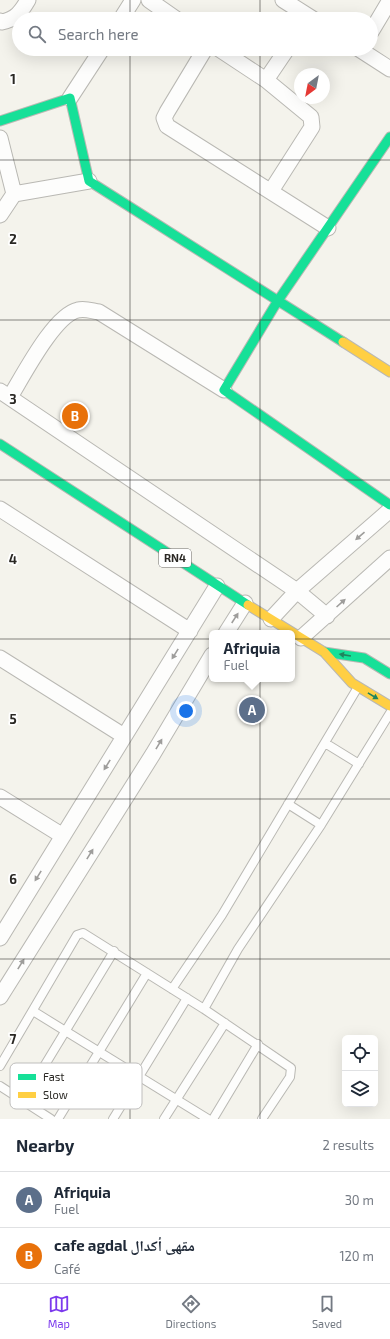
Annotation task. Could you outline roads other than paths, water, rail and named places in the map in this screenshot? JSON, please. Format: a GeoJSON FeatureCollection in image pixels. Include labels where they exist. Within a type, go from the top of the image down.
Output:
{"type":"FeatureCollection","features":[{"type":"Feature","properties":{"kind":"street"},"geometry":{"type":"LineString","coordinates":[[21,12],[28,0]]}},
{"type":"Feature","properties":{"kind":"street"},"geometry":{"type":"LineString","coordinates":[[125,12],[133,0]]}},
{"type":"Feature","properties":{"kind":"street"},"geometry":{"type":"LineString","coordinates":[[149,0],[166,12]]}},
{"type":"Feature","properties":{"kind":"street"},"geometry":{"type":"LineString","coordinates":[[283,0],[300,12]]}},
{"type":"Feature","properties":{"kind":"street"},"geometry":{"type":"LineString","coordinates":[[378,20],[390,0]]}},
{"type":"Feature","properties":{"kind":"street"},"geometry":{"type":"LineString","coordinates":[[0,21],[12,20]]}},
{"type":"Feature","properties":{"kind":"street"},"geometry":{"type":"LineString","coordinates":[[0,121],[70,98],[97,56]]}},
{"type":"Feature","properties":{"kind":"street"},"geometry":{"type":"LineString","coordinates":[[201,56],[167,112],[165,122],[167,126],[328,228]]}},
{"type":"Feature","properties":{"kind":"street"},"geometry":{"type":"LineString","coordinates":[[229,56],[266,80],[311,116],[312,127],[271,191]]}},
{"type":"Feature","properties":{"kind":"street"},"geometry":{"type":"LineString","coordinates":[[266,80],[282,56]]}},
{"type":"Feature","properties":{"kind":"street"},"geometry":{"type":"LineString","coordinates":[[370,56],[390,69]]}},
{"type":"Feature","properties":{"kind":"street"},"geometry":{"type":"LineString","coordinates":[[70,98],[89,182]]}},
{"type":"Feature","properties":{"kind":"street"},"geometry":{"type":"LineString","coordinates":[[224,390],[277,302],[390,136]]}},
{"type":"Feature","properties":{"kind":"street"},"geometry":{"type":"LineString","coordinates":[[0,138],[14,194]]}},
{"type":"Feature","properties":{"kind":"street"},"geometry":{"type":"LineString","coordinates":[[0,215],[14,194],[89,182],[390,372]]}},
{"type":"Feature","properties":{"kind":"street"},"geometry":{"type":"LineString","coordinates":[[326,616],[297,591],[5,394],[56,325],[69,313],[78,310],[99,312],[224,390],[390,505]]}},
{"type":"Feature","properties":{"kind":"street","name":"RN4"},"geometry":{"type":"LineString","coordinates":[[0,444],[217,586],[288,630]]}},
{"type":"Feature","properties":{"kind":"street"},"geometry":{"type":"LineString","coordinates":[[0,509],[190,630]]}},
{"type":"Feature","properties":{"kind":"street"},"geometry":{"type":"LineString","coordinates":[[271,619],[297,591],[390,510]]}},
{"type":"Feature","properties":{"kind":"street"},"geometry":{"type":"LineString","coordinates":[[301,638],[390,558]]}},
{"type":"Feature","properties":{"kind":"street"},"geometry":{"type":"LineString","coordinates":[[0,938],[217,586]]}},
{"type":"Feature","properties":{"kind":"street"},"geometry":{"type":"LineString","coordinates":[[228,630],[245,603]]}},
{"type":"Feature","properties":{"kind":"street","name":"RN4"},"geometry":{"type":"LineString","coordinates":[[295,634],[324,652],[352,683],[390,706]]}},
{"type":"Feature","properties":{"kind":"street","name":"RN4"},"geometry":{"type":"LineString","coordinates":[[324,652],[364,658],[390,674]]}},
{"type":"Feature","properties":{"kind":"street"},"geometry":{"type":"LineString","coordinates":[[0,658],[124,736]]}},
{"type":"Feature","properties":{"kind":"street"},"geometry":{"type":"LineString","coordinates":[[0,997],[149,761],[209,660]]}},
{"type":"Feature","properties":{"kind":"street"},"geometry":{"type":"LineString","coordinates":[[0,797],[63,836]]}},
{"type":"Feature","properties":{"kind":"lane"},"geometry":{"type":"LineString","coordinates":[[172,989],[222,915],[358,687]]}},
{"type":"Feature","properties":{"kind":"lane"},"geometry":{"type":"LineString","coordinates":[[204,1009],[238,949],[321,825],[390,713]]}},
{"type":"Feature","properties":{"kind":"lane"},"geometry":{"type":"LineString","coordinates":[[325,743],[359,764]]}},
{"type":"Feature","properties":{"kind":"lane"},"geometry":{"type":"LineString","coordinates":[[288,804],[321,825]]}},
{"type":"Feature","properties":{"kind":"lane"},"geometry":{"type":"LineString","coordinates":[[0,1066],[77,936],[83,933],[114,951],[258,1044],[291,1068],[290,1077],[262,1119]]}},
{"type":"Feature","properties":{"kind":"lane"},"geometry":{"type":"LineString","coordinates":[[46,1063],[114,951]]}},
{"type":"Feature","properties":{"kind":"lane"},"geometry":{"type":"LineString","coordinates":[[92,1063],[147,973]]}},
{"type":"Feature","properties":{"kind":"lane"},"geometry":{"type":"LineString","coordinates":[[142,1071],[187,998]]}},
{"type":"Feature","properties":{"kind":"lane"},"geometry":{"type":"LineString","coordinates":[[33,1011],[117,1063]]}},
{"type":"Feature","properties":{"kind":"lane"},"geometry":{"type":"LineString","coordinates":[[164,1119],[225,1023]]}},
{"type":"Feature","properties":{"kind":"lane"},"geometry":{"type":"LineString","coordinates":[[213,1119],[258,1044]]}},
{"type":"Feature","properties":{"kind":"lane"},"geometry":{"type":"LineString","coordinates":[[142,1078],[208,1119]]}},
{"type":"Feature","properties":{"kind":"lane"},"geometry":{"type":"LineString","coordinates":[[0,1086],[10,1093]]}},
{"type":"Feature","properties":{"kind":"lane"},"geometry":{"type":"LineString","coordinates":[[35,1109],[51,1119]]}},
{"type":"Feature","properties":{"kind":"lane"},"geometry":{"type":"LineString","coordinates":[[58,1119],[64,1109]]}},
{"type":"Feature","properties":{"kind":"lane"},"geometry":{"type":"LineString","coordinates":[[113,1119],[119,1109]]}},
{"type":"Feature","properties":{"kind":"place","name":"cafe agdal مقهى أكدال"},"geometry":{"type":"Point","coordinates":[75,416]}},
{"type":"Feature","properties":{"kind":"place","name":"Afriquia"},"geometry":{"type":"Point","coordinates":[252,710]}}]}
